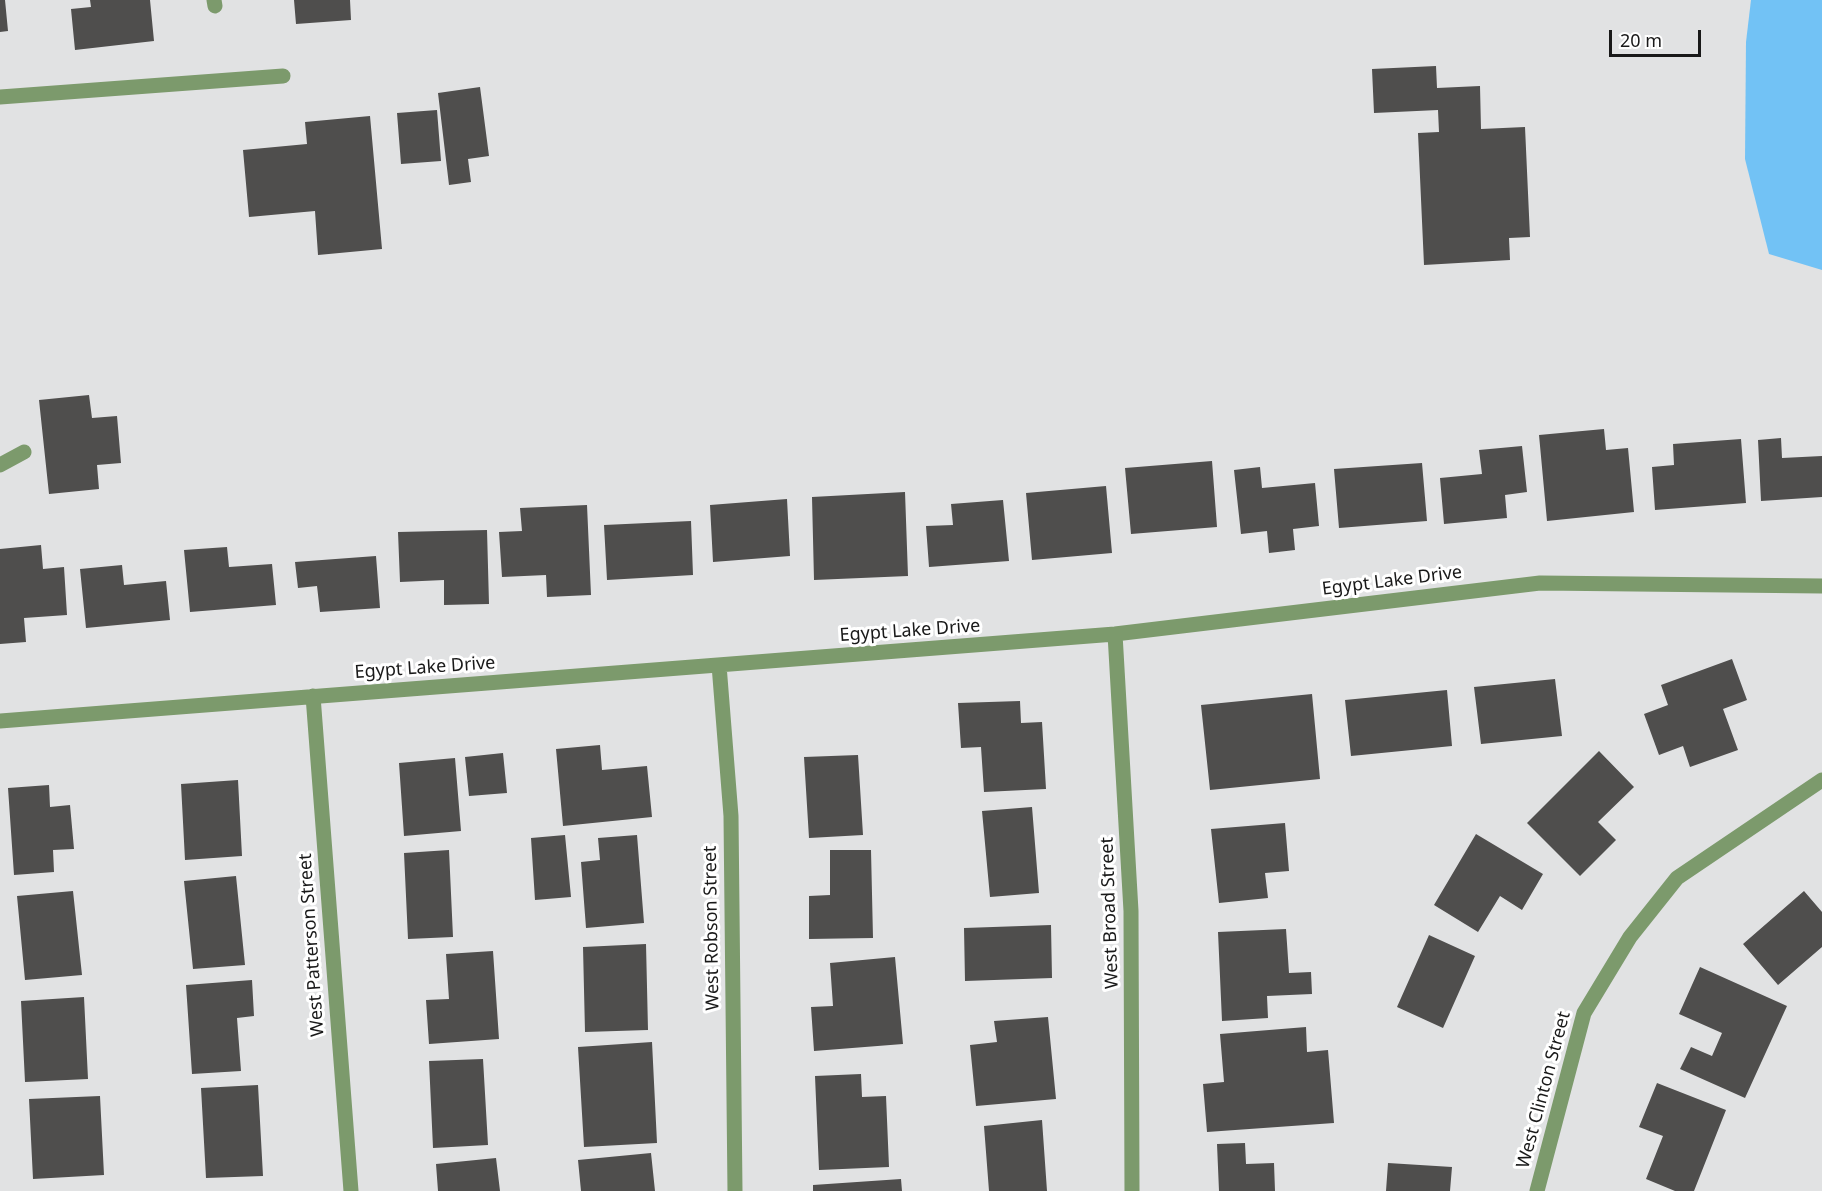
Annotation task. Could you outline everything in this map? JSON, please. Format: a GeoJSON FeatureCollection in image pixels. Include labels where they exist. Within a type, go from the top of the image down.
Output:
{"type":"FeatureCollection","features":[{"type":"Feature","properties":{"kind":"street"},"geometry":{"type":"LineString","coordinates":[[0,97],[284,76]]}},
{"type":"Feature","properties":{"kind":"street"},"geometry":{"type":"LineString","coordinates":[[0,465],[24,452]]}},
{"type":"Feature","properties":{"kind":"street","name":"Egypt Lake Drive"},"geometry":{"type":"LineString","coordinates":[[0,721],[1115,634],[1540,583],[1822,586]]}},
{"type":"Feature","properties":{"kind":"street","name":"West Broad Street"},"geometry":{"type":"LineString","coordinates":[[1115,634],[1131,911],[1132,1191]]}},
{"type":"Feature","properties":{"kind":"street","name":"West Robson Street"},"geometry":{"type":"LineString","coordinates":[[719,665],[731,816],[735,1191]]}},
{"type":"Feature","properties":{"kind":"street","name":"West Patterson Street"},"geometry":{"type":"LineString","coordinates":[[313,696],[351,1191]]}},
{"type":"Feature","properties":{"kind":"street","name":"West Clinton Street"},"geometry":{"type":"LineString","coordinates":[[1537,1191],[1584,1013],[1630,937],[1677,878],[1822,780]]}},
{"type":"Feature","properties":{"kind":"water"},"geometry":{"type":"Polygon","coordinates":[[[1751,0],[1822,0],[1822,270],[1769,254],[1745,159],[1746,42],[1751,0]]]}},
{"type":"Feature","properties":{"kind":"building"},"geometry":{"type":"Polygon","coordinates":[[[0,0],[5,0],[8,31],[0,32],[0,0]]]}},
{"type":"Feature","properties":{"kind":"building"},"geometry":{"type":"Polygon","coordinates":[[[90,0],[150,0],[154,41],[75,50],[71,9],[91,7],[90,0]]]}},
{"type":"Feature","properties":{"kind":"building"},"geometry":{"type":"Polygon","coordinates":[[[294,0],[350,0],[351,20],[296,24],[294,0]]]}},
{"type":"Feature","properties":{"kind":"building"},"geometry":{"type":"Polygon","coordinates":[[[1436,66],[1437,88],[1480,86],[1481,129],[1525,127],[1530,237],[1509,238],[1510,260],[1424,265],[1418,133],[1439,132],[1438,110],[1374,113],[1372,69],[1436,66]]]}},
{"type":"Feature","properties":{"kind":"building"},"geometry":{"type":"Polygon","coordinates":[[[480,87],[489,156],[468,159],[471,182],[449,185],[438,93],[480,87]]]}},
{"type":"Feature","properties":{"kind":"building"},"geometry":{"type":"Polygon","coordinates":[[[437,110],[441,161],[401,164],[397,113],[437,110]]]}},
{"type":"Feature","properties":{"kind":"building"},"geometry":{"type":"Polygon","coordinates":[[[370,116],[382,249],[318,255],[315,211],[249,217],[243,150],[307,144],[305,122],[370,116]]]}},
{"type":"Feature","properties":{"kind":"building"},"geometry":{"type":"Polygon","coordinates":[[[89,395],[92,418],[117,416],[121,463],[97,465],[99,489],[49,494],[39,400],[89,395]]]}},
{"type":"Feature","properties":{"kind":"building"},"geometry":{"type":"Polygon","coordinates":[[[1604,429],[1606,450],[1628,448],[1634,512],[1547,521],[1539,435],[1604,429]]]}},
{"type":"Feature","properties":{"kind":"building"},"geometry":{"type":"Polygon","coordinates":[[[1781,438],[1782,458],[1822,456],[1822,497],[1761,501],[1758,440],[1781,438]]]}},
{"type":"Feature","properties":{"kind":"building"},"geometry":{"type":"Polygon","coordinates":[[[1741,439],[1746,503],[1655,510],[1652,467],[1674,465],[1673,444],[1741,439]]]}},
{"type":"Feature","properties":{"kind":"building"},"geometry":{"type":"Polygon","coordinates":[[[1522,446],[1527,492],[1505,495],[1507,518],[1444,524],[1440,478],[1482,474],[1479,450],[1522,446]]]}},
{"type":"Feature","properties":{"kind":"building"},"geometry":{"type":"Polygon","coordinates":[[[1212,461],[1217,527],[1131,534],[1125,468],[1212,461]]]}},
{"type":"Feature","properties":{"kind":"building"},"geometry":{"type":"Polygon","coordinates":[[[1422,463],[1427,521],[1339,528],[1334,469],[1422,463]]]}},
{"type":"Feature","properties":{"kind":"building"},"geometry":{"type":"Polygon","coordinates":[[[1260,467],[1262,488],[1315,483],[1319,526],[1293,529],[1295,550],[1269,553],[1267,531],[1241,534],[1234,470],[1260,467]]]}},
{"type":"Feature","properties":{"kind":"building"},"geometry":{"type":"Polygon","coordinates":[[[1106,486],[1112,553],[1032,560],[1026,493],[1106,486]]]}},
{"type":"Feature","properties":{"kind":"building"},"geometry":{"type":"Polygon","coordinates":[[[905,492],[908,576],[814,580],[812,497],[905,492]]]}},
{"type":"Feature","properties":{"kind":"building"},"geometry":{"type":"Polygon","coordinates":[[[787,499],[790,556],[713,562],[710,505],[787,499]]]}},
{"type":"Feature","properties":{"kind":"building"},"geometry":{"type":"Polygon","coordinates":[[[1003,500],[1009,561],[929,567],[926,526],[953,525],[951,504],[1003,500]]]}},
{"type":"Feature","properties":{"kind":"building"},"geometry":{"type":"Polygon","coordinates":[[[587,505],[591,595],[547,597],[546,575],[502,577],[499,532],[522,531],[520,508],[587,505]]]}},
{"type":"Feature","properties":{"kind":"building"},"geometry":{"type":"Polygon","coordinates":[[[691,521],[693,575],[607,580],[604,525],[691,521]]]}},
{"type":"Feature","properties":{"kind":"building"},"geometry":{"type":"Polygon","coordinates":[[[487,530],[489,604],[444,605],[444,580],[400,582],[398,532],[487,530]]]}},
{"type":"Feature","properties":{"kind":"building"},"geometry":{"type":"Polygon","coordinates":[[[41,545],[43,569],[64,567],[67,615],[24,618],[26,642],[0,644],[0,549],[41,545]]]}},
{"type":"Feature","properties":{"kind":"building"},"geometry":{"type":"Polygon","coordinates":[[[227,547],[229,567],[272,564],[276,605],[190,612],[184,550],[227,547]]]}},
{"type":"Feature","properties":{"kind":"building"},"geometry":{"type":"Polygon","coordinates":[[[376,556],[380,608],[320,612],[317,586],[298,588],[295,562],[376,556]]]}},
{"type":"Feature","properties":{"kind":"building"},"geometry":{"type":"Polygon","coordinates":[[[122,565],[124,585],[166,581],[170,620],[86,628],[80,569],[122,565]]]}},
{"type":"Feature","properties":{"kind":"building"},"geometry":{"type":"Polygon","coordinates":[[[1732,659],[1747,700],[1723,709],[1738,750],[1690,767],[1683,746],[1659,755],[1644,714],[1668,705],[1661,685],[1732,659]]]}},
{"type":"Feature","properties":{"kind":"building"},"geometry":{"type":"Polygon","coordinates":[[[1555,679],[1562,736],[1481,744],[1474,687],[1555,679]]]}},
{"type":"Feature","properties":{"kind":"building"},"geometry":{"type":"Polygon","coordinates":[[[1447,690],[1452,746],[1351,756],[1345,700],[1447,690]]]}},
{"type":"Feature","properties":{"kind":"building"},"geometry":{"type":"Polygon","coordinates":[[[1312,694],[1320,779],[1210,790],[1201,705],[1312,694]]]}},
{"type":"Feature","properties":{"kind":"building"},"geometry":{"type":"Polygon","coordinates":[[[1020,701],[1021,723],[1042,722],[1046,789],[984,792],[981,747],[961,748],[958,703],[1020,701]]]}},
{"type":"Feature","properties":{"kind":"building"},"geometry":{"type":"Polygon","coordinates":[[[600,745],[602,770],[647,766],[652,817],[563,826],[556,749],[600,745]]]}},
{"type":"Feature","properties":{"kind":"building"},"geometry":{"type":"Polygon","coordinates":[[[1599,751],[1634,787],[1598,822],[1616,840],[1580,876],[1527,823],[1599,751]]]}},
{"type":"Feature","properties":{"kind":"building"},"geometry":{"type":"Polygon","coordinates":[[[503,753],[507,793],[469,796],[465,757],[503,753]]]}},
{"type":"Feature","properties":{"kind":"building"},"geometry":{"type":"Polygon","coordinates":[[[858,755],[863,835],[809,838],[804,757],[858,755]]]}},
{"type":"Feature","properties":{"kind":"building"},"geometry":{"type":"Polygon","coordinates":[[[455,758],[461,831],[404,836],[399,763],[455,758]]]}},
{"type":"Feature","properties":{"kind":"building"},"geometry":{"type":"Polygon","coordinates":[[[238,780],[242,856],[185,860],[181,784],[238,780]]]}},
{"type":"Feature","properties":{"kind":"building"},"geometry":{"type":"Polygon","coordinates":[[[49,785],[50,807],[70,805],[74,849],[53,850],[54,872],[14,875],[8,788],[49,785]]]}},
{"type":"Feature","properties":{"kind":"building"},"geometry":{"type":"Polygon","coordinates":[[[1032,807],[1039,893],[990,897],[982,811],[1032,807]]]}},
{"type":"Feature","properties":{"kind":"building"},"geometry":{"type":"Polygon","coordinates":[[[1285,823],[1289,871],[1265,873],[1268,898],[1219,903],[1211,829],[1285,823]]]}},
{"type":"Feature","properties":{"kind":"building"},"geometry":{"type":"Polygon","coordinates":[[[1476,834],[1543,874],[1522,910],[1500,896],[1478,932],[1434,905],[1476,834]]]}},
{"type":"Feature","properties":{"kind":"building"},"geometry":{"type":"Polygon","coordinates":[[[565,835],[571,897],[535,900],[531,838],[565,835]]]}},
{"type":"Feature","properties":{"kind":"building"},"geometry":{"type":"Polygon","coordinates":[[[637,835],[644,923],[586,928],[581,862],[600,860],[598,838],[637,835]]]}},
{"type":"Feature","properties":{"kind":"building"},"geometry":{"type":"Polygon","coordinates":[[[449,850],[453,937],[408,939],[404,853],[449,850]]]}},
{"type":"Feature","properties":{"kind":"building"},"geometry":{"type":"Polygon","coordinates":[[[830,850],[871,850],[873,938],[809,939],[809,896],[830,895],[830,850]]]}},
{"type":"Feature","properties":{"kind":"building"},"geometry":{"type":"Polygon","coordinates":[[[236,876],[245,965],[193,969],[184,881],[236,876]]]}},
{"type":"Feature","properties":{"kind":"building"},"geometry":{"type":"Polygon","coordinates":[[[73,891],[82,975],[25,980],[17,896],[73,891]]]}},
{"type":"Feature","properties":{"kind":"building"},"geometry":{"type":"Polygon","coordinates":[[[1804,891],[1822,912],[1822,947],[1778,985],[1743,944],[1804,891]]]}},
{"type":"Feature","properties":{"kind":"building"},"geometry":{"type":"Polygon","coordinates":[[[1051,925],[1052,978],[965,981],[964,928],[1051,925]]]}},
{"type":"Feature","properties":{"kind":"building"},"geometry":{"type":"Polygon","coordinates":[[[1286,929],[1289,973],[1311,972],[1312,994],[1267,996],[1268,1018],[1222,1021],[1218,932],[1286,929]]]}},
{"type":"Feature","properties":{"kind":"building"},"geometry":{"type":"Polygon","coordinates":[[[1429,935],[1475,956],[1443,1028],[1397,1007],[1429,935]]]}},
{"type":"Feature","properties":{"kind":"building"},"geometry":{"type":"Polygon","coordinates":[[[646,944],[648,1030],[585,1032],[583,947],[646,944]]]}},
{"type":"Feature","properties":{"kind":"building"},"geometry":{"type":"Polygon","coordinates":[[[493,951],[499,1039],[429,1044],[426,1000],[449,999],[446,954],[493,951]]]}},
{"type":"Feature","properties":{"kind":"building"},"geometry":{"type":"Polygon","coordinates":[[[895,957],[903,1044],[814,1051],[811,1007],[833,1006],[830,963],[895,957]]]}},
{"type":"Feature","properties":{"kind":"building"},"geometry":{"type":"Polygon","coordinates":[[[1700,967],[1787,1006],[1745,1098],[1680,1069],[1691,1047],[1712,1056],[1722,1033],[1679,1014],[1700,967]]]}},
{"type":"Feature","properties":{"kind":"building"},"geometry":{"type":"Polygon","coordinates":[[[252,980],[254,1016],[237,1018],[241,1071],[192,1074],[186,985],[252,980]]]}},
{"type":"Feature","properties":{"kind":"building"},"geometry":{"type":"Polygon","coordinates":[[[84,997],[88,1079],[25,1082],[21,1001],[84,997]]]}},
{"type":"Feature","properties":{"kind":"building"},"geometry":{"type":"Polygon","coordinates":[[[1048,1017],[1056,1099],[976,1106],[970,1045],[997,1042],[994,1021],[1048,1017]]]}},
{"type":"Feature","properties":{"kind":"building"},"geometry":{"type":"Polygon","coordinates":[[[1306,1027],[1307,1052],[1328,1050],[1334,1123],[1207,1132],[1203,1084],[1224,1082],[1220,1034],[1306,1027]]]}},
{"type":"Feature","properties":{"kind":"building"},"geometry":{"type":"Polygon","coordinates":[[[652,1042],[657,1143],[584,1147],[578,1047],[652,1042]]]}},
{"type":"Feature","properties":{"kind":"building"},"geometry":{"type":"Polygon","coordinates":[[[483,1059],[488,1145],[433,1148],[429,1061],[483,1059]]]}},
{"type":"Feature","properties":{"kind":"building"},"geometry":{"type":"Polygon","coordinates":[[[861,1074],[862,1097],[886,1096],[889,1167],[819,1170],[815,1076],[861,1074]]]}},
{"type":"Feature","properties":{"kind":"building"},"geometry":{"type":"Polygon","coordinates":[[[1657,1083],[1726,1110],[1694,1191],[1675,1191],[1646,1179],[1663,1136],[1639,1127],[1657,1083]]]}},
{"type":"Feature","properties":{"kind":"building"},"geometry":{"type":"Polygon","coordinates":[[[258,1085],[263,1176],[206,1178],[201,1088],[258,1085]]]}},
{"type":"Feature","properties":{"kind":"building"},"geometry":{"type":"Polygon","coordinates":[[[100,1096],[104,1175],[33,1179],[29,1099],[100,1096]]]}},
{"type":"Feature","properties":{"kind":"building"},"geometry":{"type":"Polygon","coordinates":[[[1042,1120],[1047,1191],[989,1191],[984,1126],[1042,1120]]]}},
{"type":"Feature","properties":{"kind":"building"},"geometry":{"type":"Polygon","coordinates":[[[1245,1143],[1246,1164],[1274,1163],[1275,1191],[1219,1191],[1217,1144],[1245,1143]]]}},
{"type":"Feature","properties":{"kind":"building"},"geometry":{"type":"Polygon","coordinates":[[[651,1153],[655,1191],[581,1191],[578,1160],[651,1153]]]}},
{"type":"Feature","properties":{"kind":"building"},"geometry":{"type":"Polygon","coordinates":[[[496,1158],[500,1191],[438,1191],[436,1164],[496,1158]]]}},
{"type":"Feature","properties":{"kind":"building"},"geometry":{"type":"Polygon","coordinates":[[[1388,1163],[1452,1167],[1450,1191],[1386,1191],[1388,1163]]]}},
{"type":"Feature","properties":{"kind":"building"},"geometry":{"type":"Polygon","coordinates":[[[901,1179],[902,1191],[813,1191],[813,1185],[901,1179]]]}}]}
